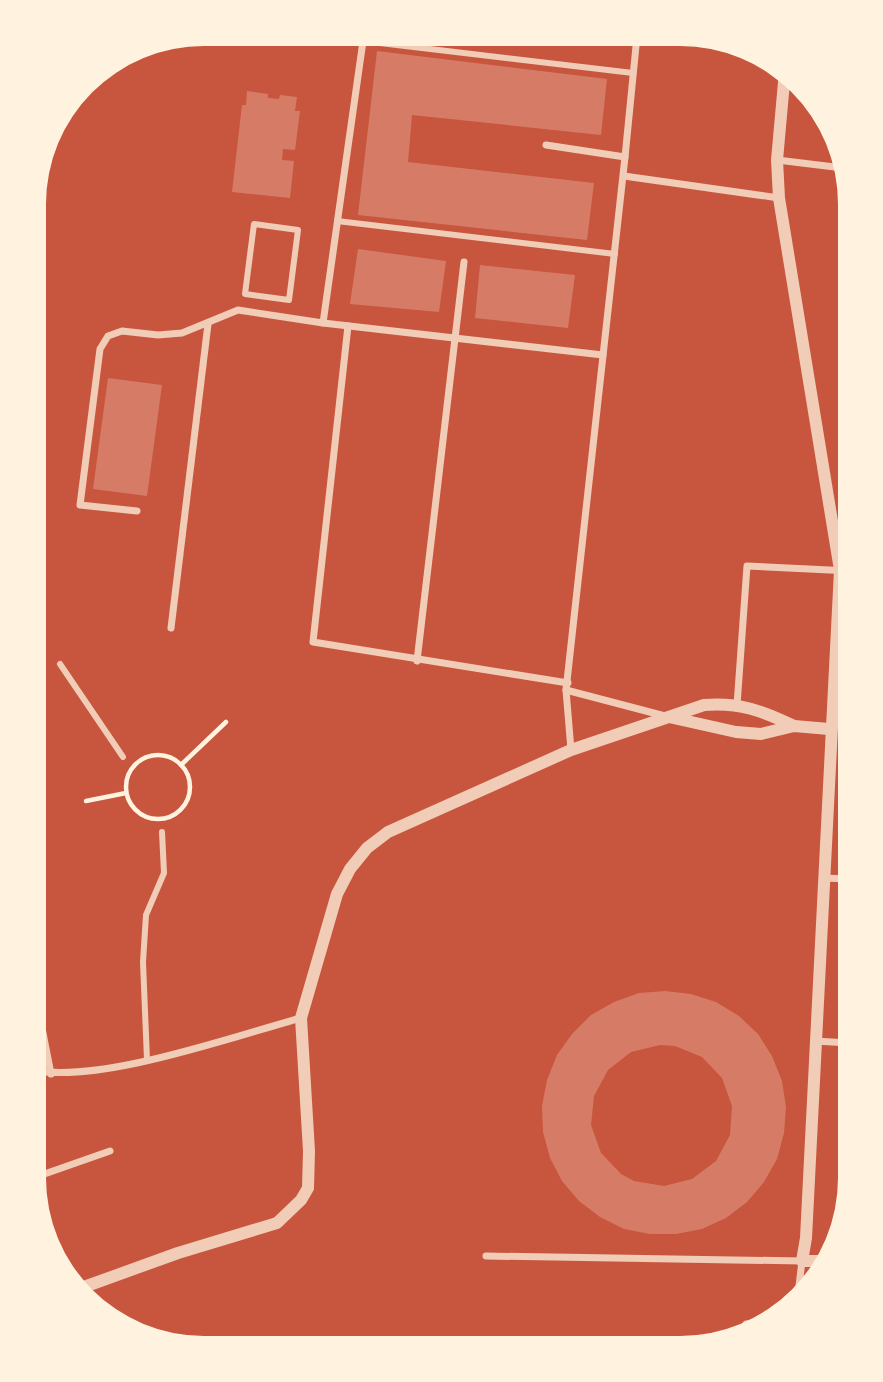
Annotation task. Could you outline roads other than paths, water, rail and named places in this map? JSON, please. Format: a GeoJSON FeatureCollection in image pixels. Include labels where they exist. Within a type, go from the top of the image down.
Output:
{"type":"FeatureCollection","features":[{"type":"Feature","properties":{"kind":"street"},"geometry":{"type":"LineString","coordinates":[[323,323],[362,46]]}},
{"type":"Feature","properties":{"kind":"street"},"geometry":{"type":"LineString","coordinates":[[425,46],[633,73]]}},
{"type":"Feature","properties":{"kind":"street"},"geometry":{"type":"LineString","coordinates":[[571,750],[567,687],[636,46]]}},
{"type":"Feature","properties":{"kind":"street"},"geometry":{"type":"LineString","coordinates":[[784,85],[777,160],[779,198],[838,530]]}},
{"type":"Feature","properties":{"kind":"street"},"geometry":{"type":"LineString","coordinates":[[546,145],[625,157]]}},
{"type":"Feature","properties":{"kind":"street"},"geometry":{"type":"LineString","coordinates":[[777,160],[833,167]]}},
{"type":"Feature","properties":{"kind":"street"},"geometry":{"type":"LineString","coordinates":[[624,176],[779,198]]}},
{"type":"Feature","properties":{"kind":"street"},"geometry":{"type":"LineString","coordinates":[[337,221],[615,254]]}},
{"type":"Feature","properties":{"kind":"street"},"geometry":{"type":"LineString","coordinates":[[254,224],[298,230],[289,300],[245,294],[254,224]]}},
{"type":"Feature","properties":{"kind":"street"},"geometry":{"type":"LineString","coordinates":[[417,661],[464,262]]}},
{"type":"Feature","properties":{"kind":"street"},"geometry":{"type":"LineString","coordinates":[[137,511],[80,505],[100,349],[108,336],[122,331],[158,335],[182,333],[238,310],[323,323],[603,355]]}},
{"type":"Feature","properties":{"kind":"street"},"geometry":{"type":"LineString","coordinates":[[171,628],[208,324]]}},
{"type":"Feature","properties":{"kind":"street"},"geometry":{"type":"LineString","coordinates":[[348,326],[313,642],[567,687],[665,716],[736,732],[761,734],[794,726],[829,729]]}},
{"type":"Feature","properties":{"kind":"street"},"geometry":{"type":"LineString","coordinates":[[737,705],[747,566],[838,571]]}},
{"type":"Feature","properties":{"kind":"street"},"geometry":{"type":"LineString","coordinates":[[800,1281],[806,1238],[829,729],[838,645]]}},
{"type":"Feature","properties":{"kind":"street"},"geometry":{"type":"LineString","coordinates":[[60,664],[123,757]]}},
{"type":"Feature","properties":{"kind":"street"},"geometry":{"type":"LineString","coordinates":[[88,1286],[178,1253],[277,1223],[295,1208],[308,1188],[302,1018],[337,894],[350,869],[367,848],[414,817],[571,750],[665,716],[704,705],[737,705],[757,708],[794,726]]}},
{"type":"Feature","properties":{"kind":"street"},"geometry":{"type":"LineString","coordinates":[[147,1060],[143,962],[146,915],[164,873],[162,832]]}},
{"type":"Feature","properties":{"kind":"street"},"geometry":{"type":"LineString","coordinates":[[823,878],[837,879]]}},
{"type":"Feature","properties":{"kind":"street"},"geometry":{"type":"LineString","coordinates":[[46,1073],[147,1060],[302,1018]]}},
{"type":"Feature","properties":{"kind":"street"},"geometry":{"type":"LineString","coordinates":[[814,1041],[837,1042]]}},
{"type":"Feature","properties":{"kind":"street"},"geometry":{"type":"LineString","coordinates":[[46,1048],[51,1074]]}},
{"type":"Feature","properties":{"kind":"street"},"geometry":{"type":"LineString","coordinates":[[46,1174],[110,1152]]}},
{"type":"Feature","properties":{"kind":"street"},"geometry":{"type":"LineString","coordinates":[[486,1256],[814,1261]]}}]}
